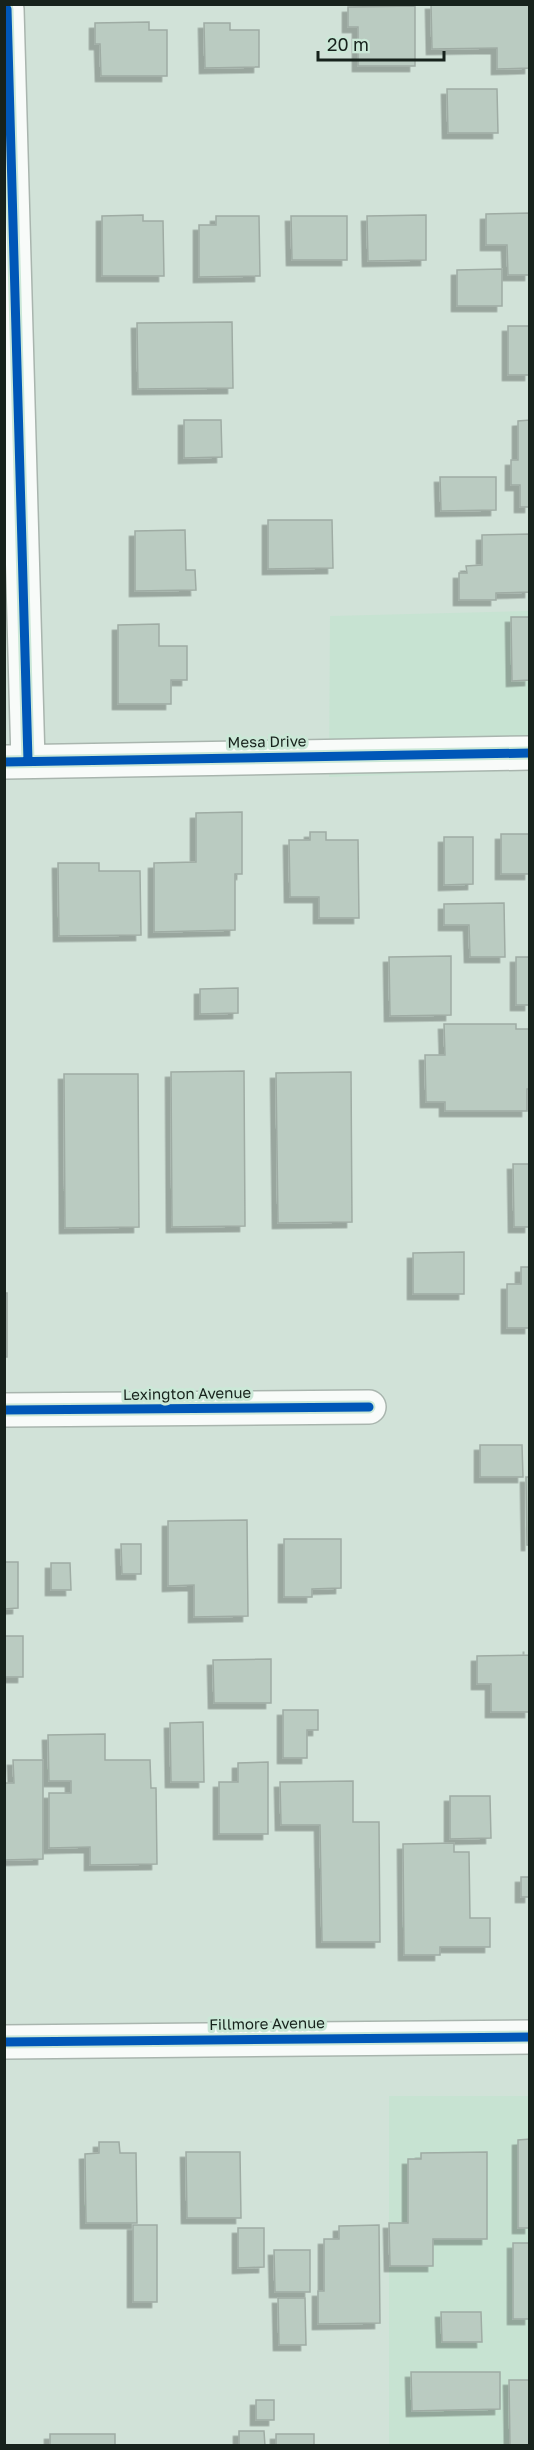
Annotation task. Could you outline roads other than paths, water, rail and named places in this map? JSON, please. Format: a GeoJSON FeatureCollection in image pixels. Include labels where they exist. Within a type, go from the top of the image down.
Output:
{"type":"FeatureCollection","features":[{"type":"Feature","properties":{"kind":"street"},"geometry":{"type":"LineString","coordinates":[[7,9],[16,762]]}},
{"type":"Feature","properties":{"kind":"street","name":"Mesa Drive"},"geometry":{"type":"LineString","coordinates":[[16,762],[530,753]]}},
{"type":"Feature","properties":{"kind":"street","name":"Lexington Avenue"},"geometry":{"type":"LineString","coordinates":[[4,1410],[369,1407]]}},
{"type":"Feature","properties":{"kind":"street","name":"Fillmore Avenue"},"geometry":{"type":"LineString","coordinates":[[4,2042],[530,2037]]}}]}
